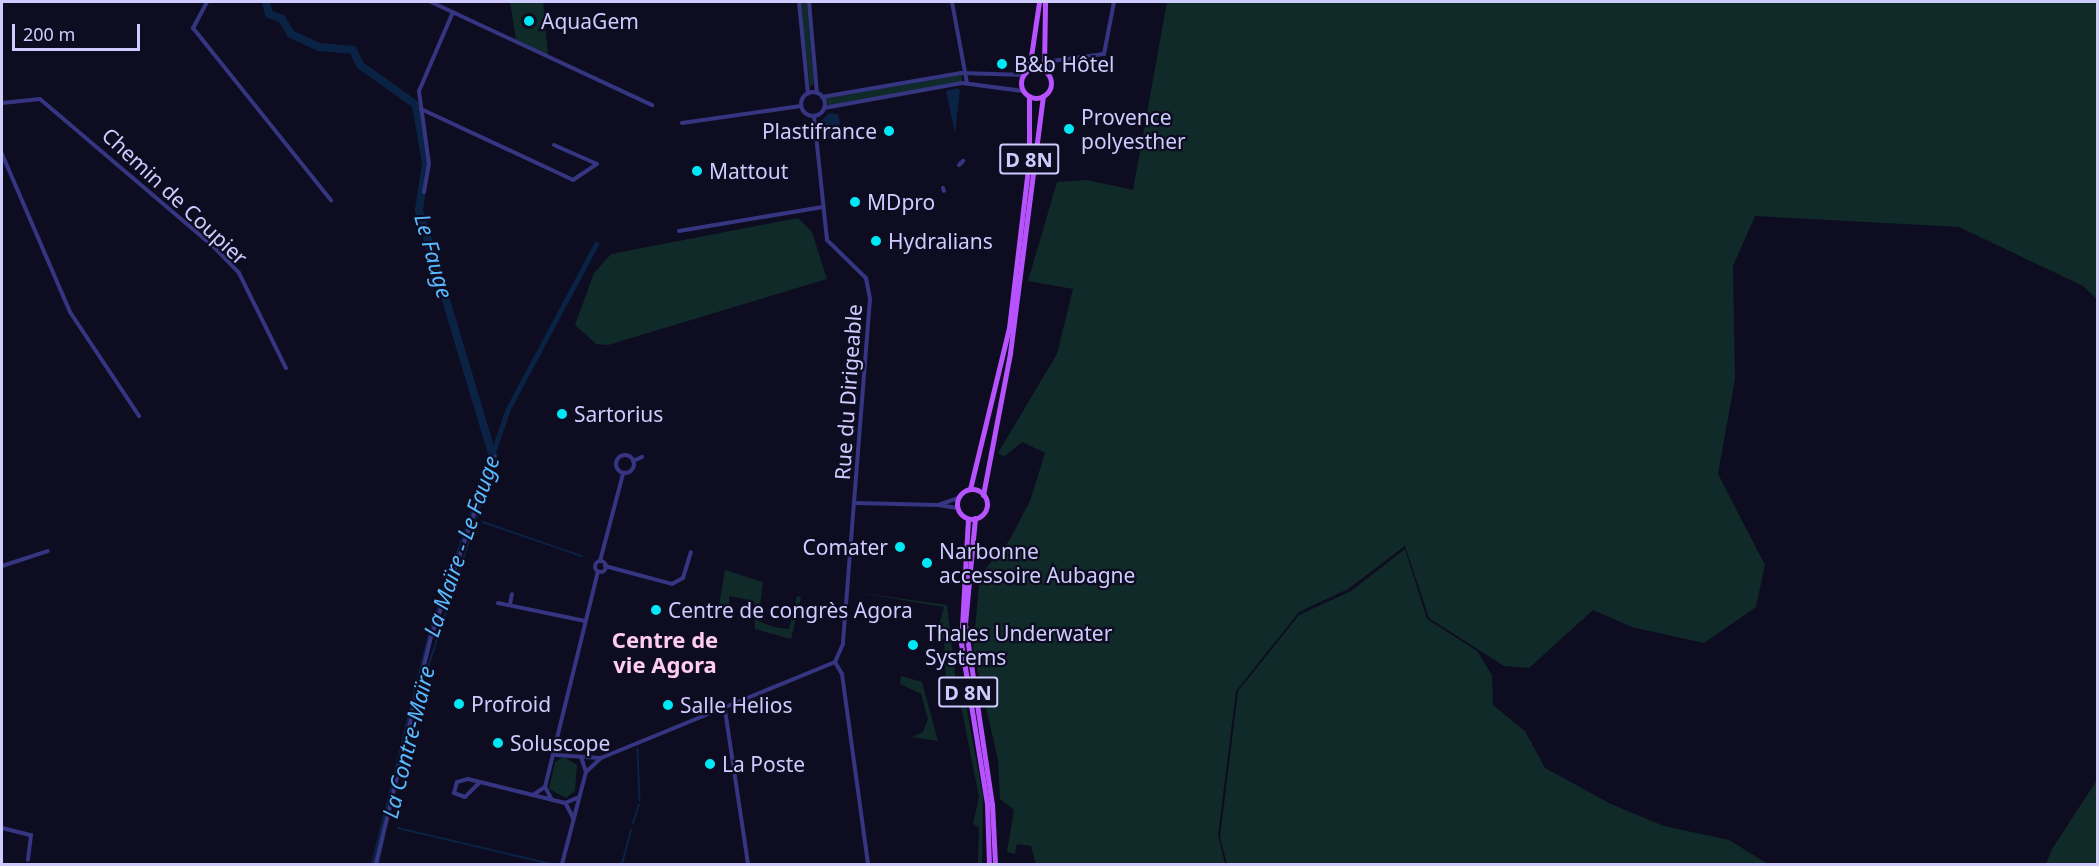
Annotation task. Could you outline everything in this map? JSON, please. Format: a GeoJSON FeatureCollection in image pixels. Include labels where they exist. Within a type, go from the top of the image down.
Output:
{"type":"FeatureCollection","features":[{"type":"Feature","properties":{"kind":"main road"},"geometry":{"type":"LineString","coordinates":[[1040,2],[1029,70],[1023,75],[1023,91],[1029,96],[1043,96],[1050,86],[1040,60],[1045,2]]}},
{"type":"Feature","properties":{"kind":"main road"},"geometry":{"type":"LineString","coordinates":[[1029,70],[1046,72]]}},
{"type":"Feature","properties":{"kind":"main road","name":"D 8N"},"geometry":{"type":"LineString","coordinates":[[970,489],[1000,382],[1024,222],[1029,96]]}},
{"type":"Feature","properties":{"kind":"main road","name":"D 8N"},"geometry":{"type":"LineString","coordinates":[[983,495],[1011,353],[1043,96]]}},
{"type":"Feature","properties":{"kind":"main road"},"geometry":{"type":"LineString","coordinates":[[970,489],[983,495],[986,508],[975,519],[968,519],[957,508],[958,498],[970,489]]}},
{"type":"Feature","properties":{"kind":"main road","name":"D 8N"},"geometry":{"type":"LineString","coordinates":[[968,519],[961,643],[987,804],[989,864]]}},
{"type":"Feature","properties":{"kind":"main road","name":"D 8N"},"geometry":{"type":"LineString","coordinates":[[975,519],[965,624],[992,804],[995,864]]}},
{"type":"Feature","properties":{"kind":"street"},"geometry":{"type":"LineString","coordinates":[[207,2],[193,28],[331,200]]}},
{"type":"Feature","properties":{"kind":"street"},"geometry":{"type":"LineString","coordinates":[[431,2],[652,105]]}},
{"type":"Feature","properties":{"kind":"street"},"geometry":{"type":"LineString","coordinates":[[799,2],[808,94],[801,106]]}},
{"type":"Feature","properties":{"kind":"street"},"geometry":{"type":"LineString","coordinates":[[809,2],[817,93]]}},
{"type":"Feature","properties":{"kind":"street"},"geometry":{"type":"LineString","coordinates":[[952,2],[967,72],[967,83]]}},
{"type":"Feature","properties":{"kind":"street"},"geometry":{"type":"LineString","coordinates":[[1046,72],[1052,61],[1107,52],[1114,2]]}},
{"type":"Feature","properties":{"kind":"street"},"geometry":{"type":"LineString","coordinates":[[424,192],[429,164],[419,91],[453,12]]}},
{"type":"Feature","properties":{"kind":"street"},"geometry":{"type":"LineString","coordinates":[[822,97],[967,72],[1023,75]]}},
{"type":"Feature","properties":{"kind":"street"},"geometry":{"type":"LineString","coordinates":[[814,116],[824,108],[967,83],[1023,91]]}},
{"type":"Feature","properties":{"kind":"street"},"geometry":{"type":"LineString","coordinates":[[808,94],[817,93],[822,97],[824,108]]}},
{"type":"Feature","properties":{"kind":"street","name":"Chemin de Coupier"},"geometry":{"type":"LineString","coordinates":[[2,103],[40,99],[214,247],[239,273],[286,368]]}},
{"type":"Feature","properties":{"kind":"street"},"geometry":{"type":"LineString","coordinates":[[679,231],[823,207],[814,116],[801,106],[682,123]]}},
{"type":"Feature","properties":{"kind":"street"},"geometry":{"type":"LineString","coordinates":[[421,110],[573,180],[597,164],[554,146]]}},
{"type":"Feature","properties":{"kind":"street"},"geometry":{"type":"LineString","coordinates":[[2,154],[70,312],[139,416]]}},
{"type":"Feature","properties":{"kind":"street","name":"Rue du Dirigeable"},"geometry":{"type":"LineString","coordinates":[[823,207],[834,252],[868,283],[856,503],[843,644],[835,662]]}},
{"type":"Feature","properties":{"kind":"street"},"geometry":{"type":"LineString","coordinates":[[628,455],[633,461],[632,471],[623,474],[616,467],[618,458],[628,455]]}},
{"type":"Feature","properties":{"kind":"street"},"geometry":{"type":"LineString","coordinates":[[376,864],[431,637],[494,457]]}},
{"type":"Feature","properties":{"kind":"street"},"geometry":{"type":"LineString","coordinates":[[633,461],[642,457]]}},
{"type":"Feature","properties":{"kind":"street"},"geometry":{"type":"LineString","coordinates":[[598,571],[594,565],[600,561],[623,474]]}},
{"type":"Feature","properties":{"kind":"street"},"geometry":{"type":"LineString","coordinates":[[938,505],[958,498]]}},
{"type":"Feature","properties":{"kind":"street"},"geometry":{"type":"LineString","coordinates":[[856,503],[938,505],[957,508]]}},
{"type":"Feature","properties":{"kind":"street"},"geometry":{"type":"LineString","coordinates":[[2,566],[48,551]]}},
{"type":"Feature","properties":{"kind":"street"},"geometry":{"type":"LineString","coordinates":[[600,561],[605,566],[672,584],[683,578],[691,552]]}},
{"type":"Feature","properties":{"kind":"street"},"geometry":{"type":"LineString","coordinates":[[532,795],[545,787],[556,755],[585,621],[598,571],[605,566]]}},
{"type":"Feature","properties":{"kind":"street"},"geometry":{"type":"LineString","coordinates":[[510,604],[512,594]]}},
{"type":"Feature","properties":{"kind":"street"},"geometry":{"type":"LineString","coordinates":[[498,603],[585,621]]}},
{"type":"Feature","properties":{"kind":"street"},"geometry":{"type":"LineString","coordinates":[[562,864],[586,772],[601,758],[708,712],[725,710],[735,701],[835,662],[842,674],[868,864]]}},
{"type":"Feature","properties":{"kind":"street"},"geometry":{"type":"LineString","coordinates":[[725,710],[748,864]]}},
{"type":"Feature","properties":{"kind":"street"},"geometry":{"type":"LineString","coordinates":[[557,743],[564,752],[581,757],[601,758]]}},
{"type":"Feature","properties":{"kind":"street"},"geometry":{"type":"LineString","coordinates":[[556,755],[564,752]]}},
{"type":"Feature","properties":{"kind":"street"},"geometry":{"type":"LineString","coordinates":[[581,757],[586,772]]}},
{"type":"Feature","properties":{"kind":"street"},"geometry":{"type":"LineString","coordinates":[[480,782],[465,797],[454,793],[457,782],[480,782],[565,803],[579,797]]}},
{"type":"Feature","properties":{"kind":"street"},"geometry":{"type":"LineString","coordinates":[[545,787],[552,800]]}},
{"type":"Feature","properties":{"kind":"street"},"geometry":{"type":"LineString","coordinates":[[565,803],[573,820]]}},
{"type":"Feature","properties":{"kind":"street"},"geometry":{"type":"LineString","coordinates":[[2,828],[31,835],[28,860]]}},
{"type":"Feature","properties":{"kind":"green space","name":"AquaGem"},"geometry":{"type":"Polygon","coordinates":[[[510,2],[543,2],[548,55],[516,40],[510,2]]]}},
{"type":"Feature","properties":{"kind":"green space"},"geometry":{"type":"Polygon","coordinates":[[[800,2],[807,2],[814,84],[810,87],[800,2]]]}},
{"type":"Feature","properties":{"kind":"green space"},"geometry":{"type":"Polygon","coordinates":[[[1167,2],[2097,2],[2097,299],[2083,286],[1959,227],[1755,216],[1733,266],[1735,379],[1718,474],[1765,565],[1756,607],[1704,643],[1632,627],[1593,610],[1529,668],[1504,666],[1429,618],[1405,546],[1348,589],[1299,612],[1236,691],[1218,835],[1225,864],[1036,864],[1031,846],[1017,844],[1015,854],[1007,852],[1014,810],[1000,799],[998,760],[973,650],[980,575],[1009,541],[1030,501],[1045,453],[1022,442],[1004,457],[998,453],[1057,354],[1073,289],[1028,281],[1057,182],[1087,180],[1133,190],[1167,2]]]}},
{"type":"Feature","properties":{"kind":"green space"},"geometry":{"type":"Polygon","coordinates":[[[962,75],[962,82],[828,106],[826,98],[962,75]]]}},
{"type":"Feature","properties":{"kind":"green space"},"geometry":{"type":"Polygon","coordinates":[[[798,218],[812,232],[827,279],[608,345],[596,344],[575,325],[594,273],[611,254],[798,218]]]}},
{"type":"Feature","properties":{"kind":"green space"},"geometry":{"type":"Polygon","coordinates":[[[1405,549],[1427,619],[1477,651],[1492,675],[1493,705],[1525,731],[1545,768],[1611,804],[1664,826],[1729,840],[1768,864],[1227,864],[1220,837],[1238,691],[1299,615],[1351,591],[1405,549]]]}},
{"type":"Feature","properties":{"kind":"green space"},"geometry":{"type":"Polygon","coordinates":[[[725,570],[763,582],[758,621],[774,627],[789,629],[797,596],[801,597],[791,639],[755,629],[754,601],[729,596],[729,609],[719,606],[725,570]]]}},
{"type":"Feature","properties":{"kind":"green space"},"geometry":{"type":"Polygon","coordinates":[[[854,592],[947,605],[957,690],[946,688],[944,640],[937,633],[944,607],[854,592]]]}},
{"type":"Feature","properties":{"kind":"green space"},"geometry":{"type":"Polygon","coordinates":[[[901,676],[922,682],[938,741],[912,737],[923,732],[928,719],[921,694],[900,684],[901,676]]]}},
{"type":"Feature","properties":{"kind":"green space"},"geometry":{"type":"Polygon","coordinates":[[[964,694],[983,796],[982,864],[978,864],[979,827],[973,824],[979,797],[959,696],[964,694]]]}},
{"type":"Feature","properties":{"kind":"green space"},"geometry":{"type":"Polygon","coordinates":[[[564,757],[577,765],[575,791],[566,798],[549,789],[555,762],[564,757]]]}},
{"type":"Feature","properties":{"kind":"green space"},"geometry":{"type":"Polygon","coordinates":[[[2097,780],[2097,864],[2046,864],[2052,849],[2097,780]]]}},
{"type":"Feature","properties":{"kind":"water"},"geometry":{"type":"Polygon","coordinates":[[[958,88],[960,91],[955,133],[946,91],[958,88]]]}},
{"type":"Feature","properties":{"kind":"water"},"geometry":{"type":"Polygon","coordinates":[[[829,113],[838,114],[840,123],[837,136],[825,140],[822,120],[829,113]]]}},
{"type":"Feature","properties":{"kind":"waterway","name":"Le Fauge"},"geometry":{"type":"LineString","coordinates":[[266,2],[269,14],[282,19],[291,34],[319,47],[353,50],[360,65],[416,105],[426,164],[419,210],[492,454]]}},
{"type":"Feature","properties":{"kind":"waterway","name":"La Maïre - Le Fauge"},"geometry":{"type":"LineString","coordinates":[[373,864],[429,637],[508,409],[596,244]]}},
{"type":"Feature","properties":{"kind":"waterway","name":"La Contre-Maïre"},"geometry":{"type":"LineString","coordinates":[[420,692],[497,455],[492,454]]}},
{"type":"Feature","properties":{"kind":"waterway"},"geometry":{"type":"LineString","coordinates":[[483,522],[582,556]]}},
{"type":"Feature","properties":{"kind":"waterway"},"geometry":{"type":"LineString","coordinates":[[638,749],[640,800]]}},
{"type":"Feature","properties":{"kind":"waterway"},"geometry":{"type":"LineString","coordinates":[[633,823],[639,805]]}},
{"type":"Feature","properties":{"kind":"waterway"},"geometry":{"type":"LineString","coordinates":[[398,828],[551,864]]}},
{"type":"Feature","properties":{"kind":"waterway"},"geometry":{"type":"LineString","coordinates":[[622,864],[631,830]]}},
{"type":"Feature","properties":{"kind":"waterway","name":"La Contre-Maïre"},"geometry":{"type":"LineString","coordinates":[[378,864],[384,839]]}},
{"type":"Feature","properties":{"kind":"place","name":"AquaGem"},"geometry":{"type":"Point","coordinates":[529,21]}},
{"type":"Feature","properties":{"kind":"place","name":"B&b Hôtel"},"geometry":{"type":"Point","coordinates":[1002,64]}},
{"type":"Feature","properties":{"kind":"place","name":"Provence polyesther"},"geometry":{"type":"Point","coordinates":[1069,129]}},
{"type":"Feature","properties":{"kind":"place","name":"Plastifrance"},"geometry":{"type":"Point","coordinates":[889,131]}},
{"type":"Feature","properties":{"kind":"place","name":"Mattout"},"geometry":{"type":"Point","coordinates":[697,171]}},
{"type":"Feature","properties":{"kind":"place","name":"MDpro"},"geometry":{"type":"Point","coordinates":[855,202]}},
{"type":"Feature","properties":{"kind":"place","name":"Hydralians"},"geometry":{"type":"Point","coordinates":[876,241]}},
{"type":"Feature","properties":{"kind":"place","name":"Sartorius"},"geometry":{"type":"Point","coordinates":[562,414]}},
{"type":"Feature","properties":{"kind":"place","name":"Comater"},"geometry":{"type":"Point","coordinates":[900,547]}},
{"type":"Feature","properties":{"kind":"place","name":"Narbonne accessoire Aubagne"},"geometry":{"type":"Point","coordinates":[927,563]}},
{"type":"Feature","properties":{"kind":"place","name":"Centre de congrès Agora"},"geometry":{"type":"Point","coordinates":[656,610]}},
{"type":"Feature","properties":{"kind":"place","name":"Thales Underwater Systems"},"geometry":{"type":"Point","coordinates":[913,645]}},
{"type":"Feature","properties":{"kind":"place","name":"Profroid"},"geometry":{"type":"Point","coordinates":[459,704]}},
{"type":"Feature","properties":{"kind":"place","name":"Salle Helios"},"geometry":{"type":"Point","coordinates":[668,705]}},
{"type":"Feature","properties":{"kind":"place","name":"Soluscope"},"geometry":{"type":"Point","coordinates":[498,743]}},
{"type":"Feature","properties":{"kind":"place","name":"La Poste"},"geometry":{"type":"Point","coordinates":[710,764]}},
{"type":"Feature","properties":{"kind":"district","name":"Centre de vie Agora"},"geometry":{"type":"Point","coordinates":[665,652]}}]}
